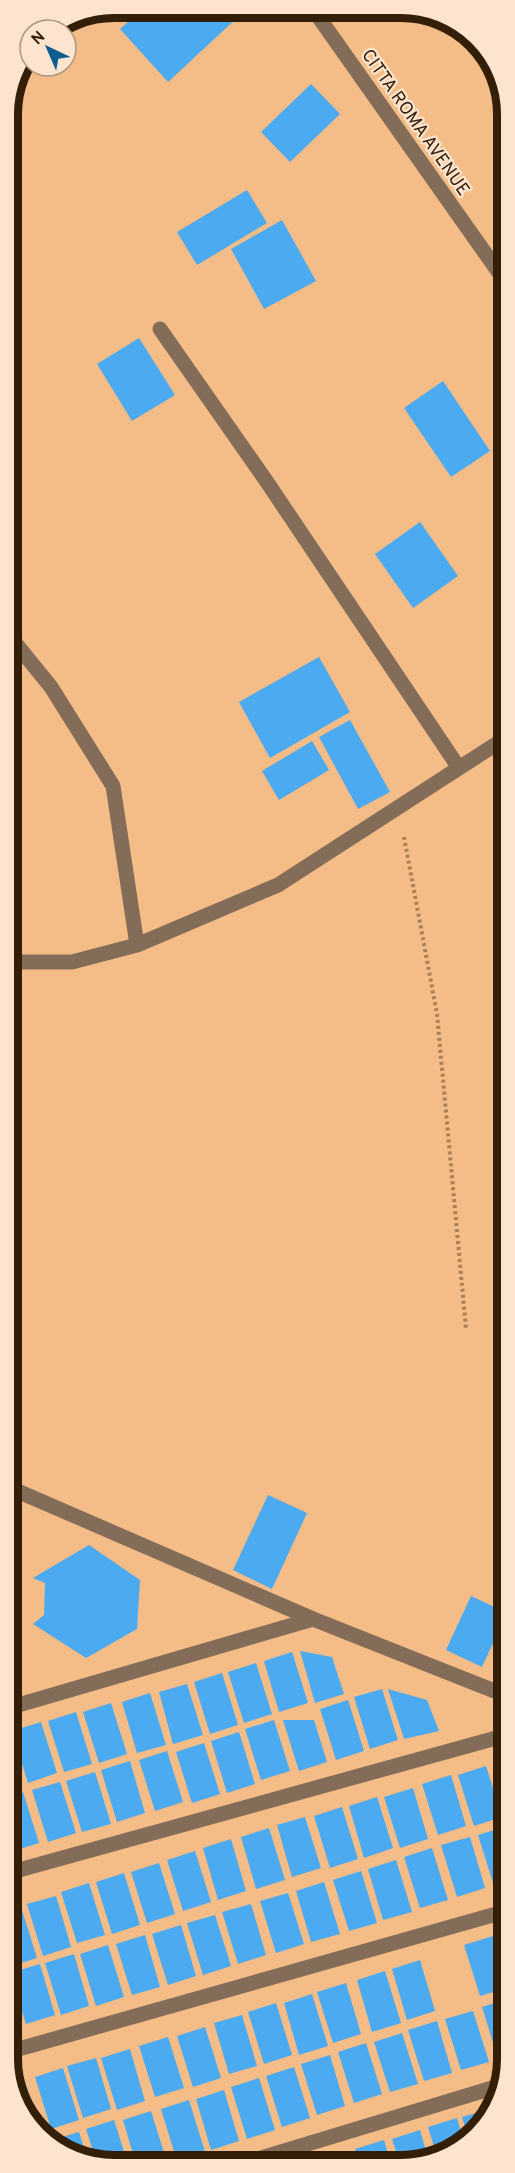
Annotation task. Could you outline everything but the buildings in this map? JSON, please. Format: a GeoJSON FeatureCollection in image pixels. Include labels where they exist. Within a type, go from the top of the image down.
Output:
{"type":"FeatureCollection","features":[{"type":"Feature","properties":{"kind":"street","name":"CITTA ROMA AVENUE"},"geometry":{"type":"LineString","coordinates":[[319,18],[497,270]]}},
{"type":"Feature","properties":{"kind":"street"},"geometry":{"type":"LineString","coordinates":[[160,329],[267,482],[459,768]]}},
{"type":"Feature","properties":{"kind":"street"},"geometry":{"type":"LineString","coordinates":[[18,646],[51,687],[113,786],[137,945]]}},
{"type":"Feature","properties":{"kind":"street"},"geometry":{"type":"LineString","coordinates":[[18,962],[72,962],[137,945],[278,885],[497,743]]}},
{"type":"Feature","properties":{"kind":"street"},"geometry":{"type":"LineString","coordinates":[[18,1491],[313,1619],[497,1692]]}},
{"type":"Feature","properties":{"kind":"street"},"geometry":{"type":"LineString","coordinates":[[18,1705],[313,1619]]}},
{"type":"Feature","properties":{"kind":"street"},"geometry":{"type":"LineString","coordinates":[[18,1871],[497,1738]]}},
{"type":"Feature","properties":{"kind":"street"},"geometry":{"type":"LineString","coordinates":[[18,2049],[497,1914]]}},
{"type":"Feature","properties":{"kind":"street"},"geometry":{"type":"LineString","coordinates":[[271,2155],[492,2088]]}},
{"type":"Feature","properties":{"kind":"path"},"geometry":{"type":"LineString","coordinates":[[399,806],[437,1014],[466,1329]]}}]}
